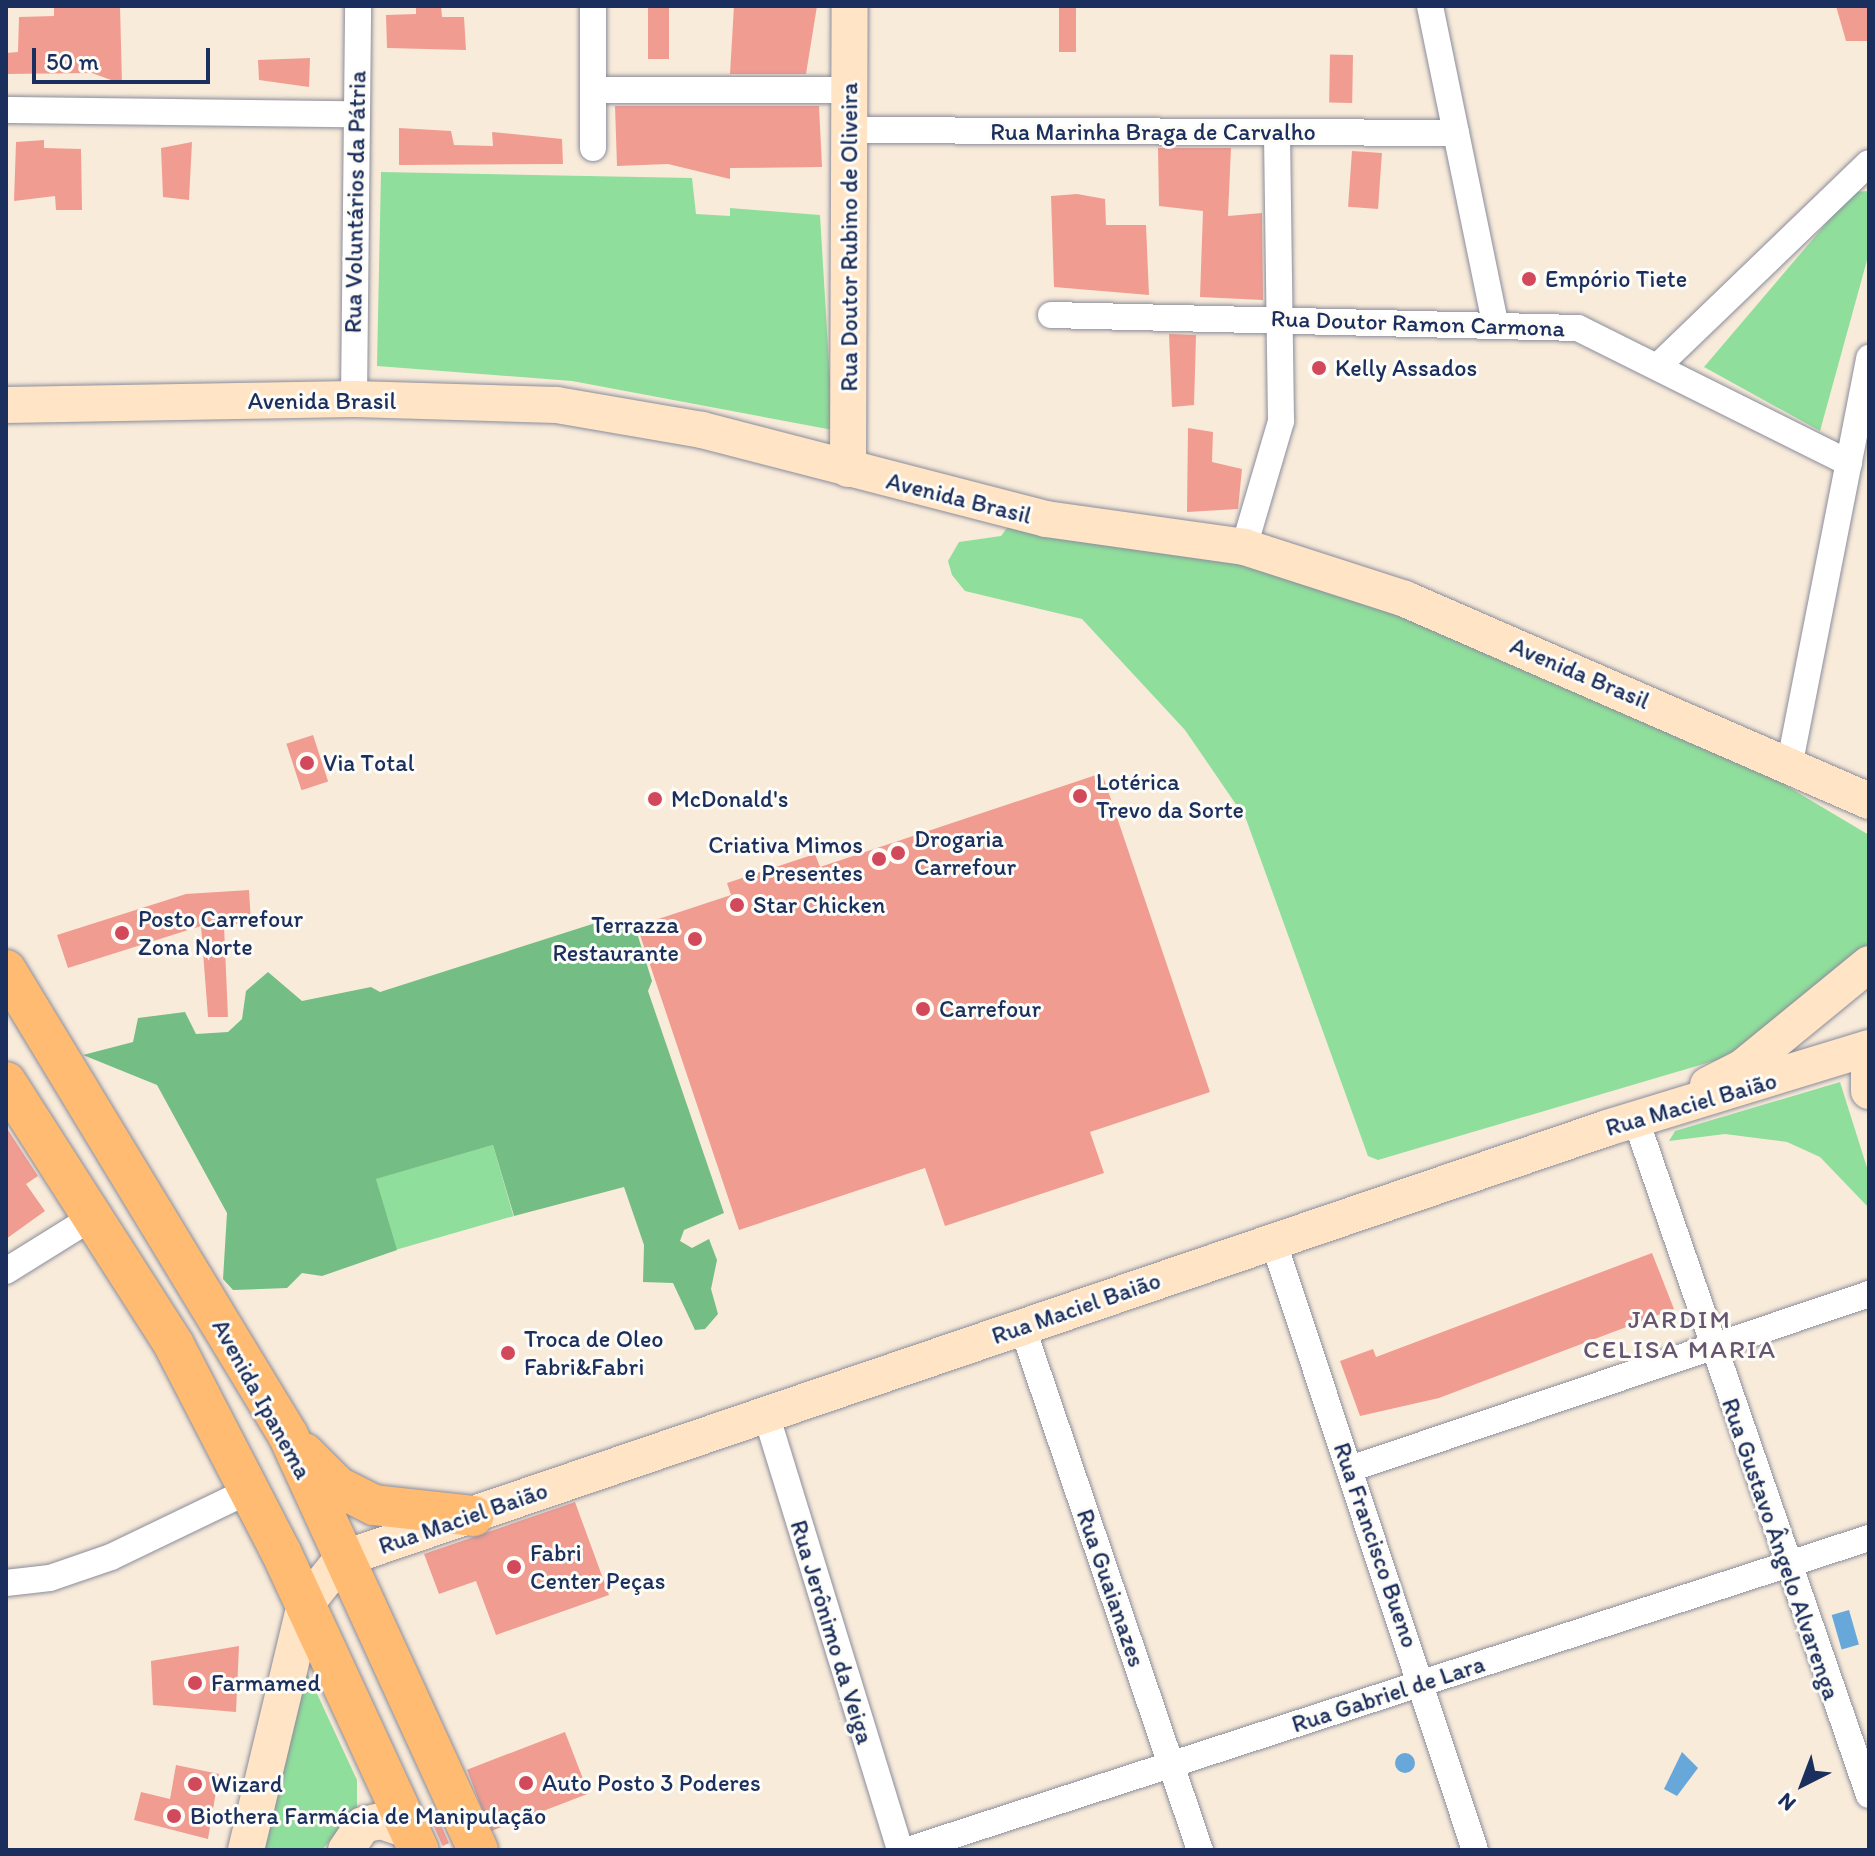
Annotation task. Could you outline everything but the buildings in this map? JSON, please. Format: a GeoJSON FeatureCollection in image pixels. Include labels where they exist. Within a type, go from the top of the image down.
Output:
{"type":"FeatureCollection","features":[{"type":"Feature","properties":{"kind":"main road","name":"Rua Doutor Rubino de Oliveira"},"geometry":{"type":"LineString","coordinates":[[848,469],[850,6]]}},
{"type":"Feature","properties":{"kind":"main road","name":"Avenida Brasil"},"geometry":{"type":"LineString","coordinates":[[6,405],[354,399],[557,405],[702,430],[1046,519],[1244,547],[1405,599],[1790,762],[1869,801]]}},
{"type":"Feature","properties":{"kind":"main road"},"geometry":{"type":"LineString","coordinates":[[1636,1120],[1742,1068],[1869,964]]}},
{"type":"Feature","properties":{"kind":"main road","name":"Avenida Ipanema"},"geometry":{"type":"LineString","coordinates":[[6,970],[130,1166],[288,1435],[342,1559],[478,1850]]}},
{"type":"Feature","properties":{"kind":"main road"},"geometry":{"type":"LineString","coordinates":[[6,1001],[130,1166]]}},
{"type":"Feature","properties":{"kind":"main road","name":"Rua Maciel Baião"},"geometry":{"type":"LineString","coordinates":[[342,1559],[1273,1240],[1636,1120],[1869,1048]]}},
{"type":"Feature","properties":{"kind":"main road"},"geometry":{"type":"LineString","coordinates":[[1869,1055],[1869,1091]]}},
{"type":"Feature","properties":{"kind":"main road"},"geometry":{"type":"LineString","coordinates":[[6,1067],[96,1215],[250,1490],[414,1841]]}},
{"type":"Feature","properties":{"kind":"main road"},"geometry":{"type":"LineString","coordinates":[[6,1082],[42,1130]]}},
{"type":"Feature","properties":{"kind":"main road"},"geometry":{"type":"LineString","coordinates":[[288,1435],[353,1496],[395,1510],[473,1516]]}},
{"type":"Feature","properties":{"kind":"main road"},"geometry":{"type":"LineString","coordinates":[[246,1850],[305,1605],[342,1559]]}},
{"type":"Feature","properties":{"kind":"main road"},"geometry":{"type":"LineString","coordinates":[[346,1850],[363,1825],[381,1821],[414,1841]]}},
{"type":"Feature","properties":{"kind":"street","name":"Rua Voluntários da Pátria"},"geometry":{"type":"LineString","coordinates":[[354,399],[358,6]]}},
{"type":"Feature","properties":{"kind":"street"},"geometry":{"type":"LineString","coordinates":[[593,6],[593,148]]}},
{"type":"Feature","properties":{"kind":"street"},"geometry":{"type":"LineString","coordinates":[[1430,6],[1495,322]]}},
{"type":"Feature","properties":{"kind":"street"},"geometry":{"type":"LineString","coordinates":[[593,90],[850,90]]}},
{"type":"Feature","properties":{"kind":"street"},"geometry":{"type":"LineString","coordinates":[[6,110],[355,114]]}},
{"type":"Feature","properties":{"kind":"street","name":"Rua Marinha Braga de Carvalho"},"geometry":{"type":"LineString","coordinates":[[850,130],[1456,133]]}},
{"type":"Feature","properties":{"kind":"street"},"geometry":{"type":"LineString","coordinates":[[1244,547],[1281,421],[1277,132]]}},
{"type":"Feature","properties":{"kind":"street"},"geometry":{"type":"LineString","coordinates":[[1659,365],[1864,173]]}},
{"type":"Feature","properties":{"kind":"street","name":"Rua Doutor Ramon Carmona"},"geometry":{"type":"LineString","coordinates":[[1051,315],[1495,322],[1578,328],[1659,365],[1849,463]]}},
{"type":"Feature","properties":{"kind":"street"},"geometry":{"type":"LineString","coordinates":[[1790,762],[1869,358]]}},
{"type":"Feature","properties":{"kind":"street","name":"Rua Gustavo Ângelo Alvarenga"},"geometry":{"type":"LineString","coordinates":[[1636,1120],[1784,1565],[1869,1795]]}},
{"type":"Feature","properties":{"kind":"street"},"geometry":{"type":"LineString","coordinates":[[6,1271],[96,1215]]}},
{"type":"Feature","properties":{"kind":"street","name":"Rua Francisco Bueno"},"geometry":{"type":"LineString","coordinates":[[1273,1240],[1475,1850]]}},
{"type":"Feature","properties":{"kind":"street"},"geometry":{"type":"LineString","coordinates":[[1350,1469],[1869,1294]]}},
{"type":"Feature","properties":{"kind":"street","name":"Rua Guaianazes"},"geometry":{"type":"LineString","coordinates":[[1022,1326],[1200,1850]]}},
{"type":"Feature","properties":{"kind":"street","name":"Rua Jerônimo da Veiga"},"geometry":{"type":"LineString","coordinates":[[766,1414],[900,1850]]}},
{"type":"Feature","properties":{"kind":"street"},"geometry":{"type":"LineString","coordinates":[[6,1583],[50,1578],[111,1557],[250,1490]]}},
{"type":"Feature","properties":{"kind":"street","name":"Rua Gabriel de Lara"},"geometry":{"type":"LineString","coordinates":[[908,1850],[1869,1538]]}},
{"type":"Feature","properties":{"kind":"green space"},"geometry":{"type":"Polygon","coordinates":[[[381,172],[692,178],[696,214],[730,216],[730,208],[820,215],[833,430],[572,381],[377,366],[381,172]]]}},
{"type":"Feature","properties":{"kind":"green space"},"geometry":{"type":"Polygon","coordinates":[[[1869,191],[1869,253],[1820,431],[1704,367],[1853,192],[1869,191]]]}},
{"type":"Feature","properties":{"kind":"green space"},"geometry":{"type":"Polygon","coordinates":[[[1010,524],[1233,562],[1411,616],[1780,782],[1869,835],[1869,949],[1734,1055],[1378,1160],[1368,1156],[1246,819],[1185,730],[1082,619],[965,591],[952,575],[948,561],[959,542],[1001,536],[1010,524]]]}},
{"type":"Feature","properties":{"kind":"green space"},"geometry":{"type":"Polygon","coordinates":[[[608,919],[637,933],[652,981],[648,991],[724,1213],[684,1230],[680,1241],[692,1248],[709,1239],[717,1260],[711,1289],[718,1314],[705,1329],[695,1330],[673,1283],[643,1282],[644,1245],[624,1187],[514,1216],[493,1145],[376,1179],[397,1250],[322,1276],[302,1273],[287,1288],[233,1290],[223,1279],[227,1213],[157,1085],[83,1055],[133,1042],[138,1018],[185,1012],[196,1034],[228,1032],[242,1019],[246,991],[268,972],[302,1001],[371,987],[380,992],[608,919]]]}},
{"type":"Feature","properties":{"kind":"green space"},"geometry":{"type":"Polygon","coordinates":[[[1840,1082],[1869,1174],[1869,1208],[1820,1157],[1787,1142],[1725,1134],[1669,1141],[1675,1131],[1840,1082]]]}},
{"type":"Feature","properties":{"kind":"green space"},"geometry":{"type":"Polygon","coordinates":[[[493,1145],[513,1216],[396,1250],[376,1179],[493,1145]]]}},
{"type":"Feature","properties":{"kind":"green space"},"geometry":{"type":"Polygon","coordinates":[[[306,1670],[357,1780],[357,1808],[322,1850],[261,1850],[306,1670]]]}},
{"type":"Feature","properties":{"kind":"water"},"geometry":{"type":"Polygon","coordinates":[[[1849,1610],[1859,1645],[1842,1650],[1832,1615],[1849,1610]]]}},
{"type":"Feature","properties":{"kind":"water"},"geometry":{"type":"Polygon","coordinates":[[[1682,1752],[1698,1768],[1677,1796],[1664,1789],[1682,1752]]]}},
{"type":"Feature","properties":{"kind":"water"},"geometry":{"type":"Polygon","coordinates":[[[1405,1753],[1412,1756],[1415,1763],[1412,1770],[1405,1773],[1398,1770],[1395,1763],[1398,1756],[1405,1753]]]}},
{"type":"Feature","properties":{"kind":"place","name":"Empório Tiete"},"geometry":{"type":"Point","coordinates":[1529,279]}},
{"type":"Feature","properties":{"kind":"place","name":"Kelly Assados"},"geometry":{"type":"Point","coordinates":[1319,368]}},
{"type":"Feature","properties":{"kind":"place","name":"Via Total"},"geometry":{"type":"Point","coordinates":[307,763]}},
{"type":"Feature","properties":{"kind":"place","name":"Lotérica Trevo da Sorte"},"geometry":{"type":"Point","coordinates":[1080,796]}},
{"type":"Feature","properties":{"kind":"place","name":"McDonald's"},"geometry":{"type":"Point","coordinates":[655,799]}},
{"type":"Feature","properties":{"kind":"place","name":"Drogaria Carrefour"},"geometry":{"type":"Point","coordinates":[898,853]}},
{"type":"Feature","properties":{"kind":"place","name":"Criativa Mimos e Presentes"},"geometry":{"type":"Point","coordinates":[879,859]}},
{"type":"Feature","properties":{"kind":"place","name":"Star Chicken"},"geometry":{"type":"Point","coordinates":[737,905]}},
{"type":"Feature","properties":{"kind":"place","name":"Posto Carrefour Zona Norte"},"geometry":{"type":"Point","coordinates":[122,933]}},
{"type":"Feature","properties":{"kind":"place","name":"Terrazza Restaurante"},"geometry":{"type":"Point","coordinates":[695,939]}},
{"type":"Feature","properties":{"kind":"place","name":"Carrefour"},"geometry":{"type":"Point","coordinates":[923,1009]}},
{"type":"Feature","properties":{"kind":"place","name":"Troca de Oleo Fabri&Fabri"},"geometry":{"type":"Point","coordinates":[508,1353]}},
{"type":"Feature","properties":{"kind":"place","name":"Fabri Center Peças"},"geometry":{"type":"Point","coordinates":[514,1567]}},
{"type":"Feature","properties":{"kind":"place","name":"Farmamed"},"geometry":{"type":"Point","coordinates":[195,1683]}},
{"type":"Feature","properties":{"kind":"place","name":"Auto Posto 3 Poderes"},"geometry":{"type":"Point","coordinates":[526,1783]}},
{"type":"Feature","properties":{"kind":"place","name":"Wizard"},"geometry":{"type":"Point","coordinates":[195,1784]}},
{"type":"Feature","properties":{"kind":"place","name":"Biothera Farmácia de Manipulação"},"geometry":{"type":"Point","coordinates":[174,1816]}},
{"type":"Feature","properties":{"kind":"district","name":"JARDIM CELISA MARIA"},"geometry":{"type":"Point","coordinates":[1680,1335]}}]}
